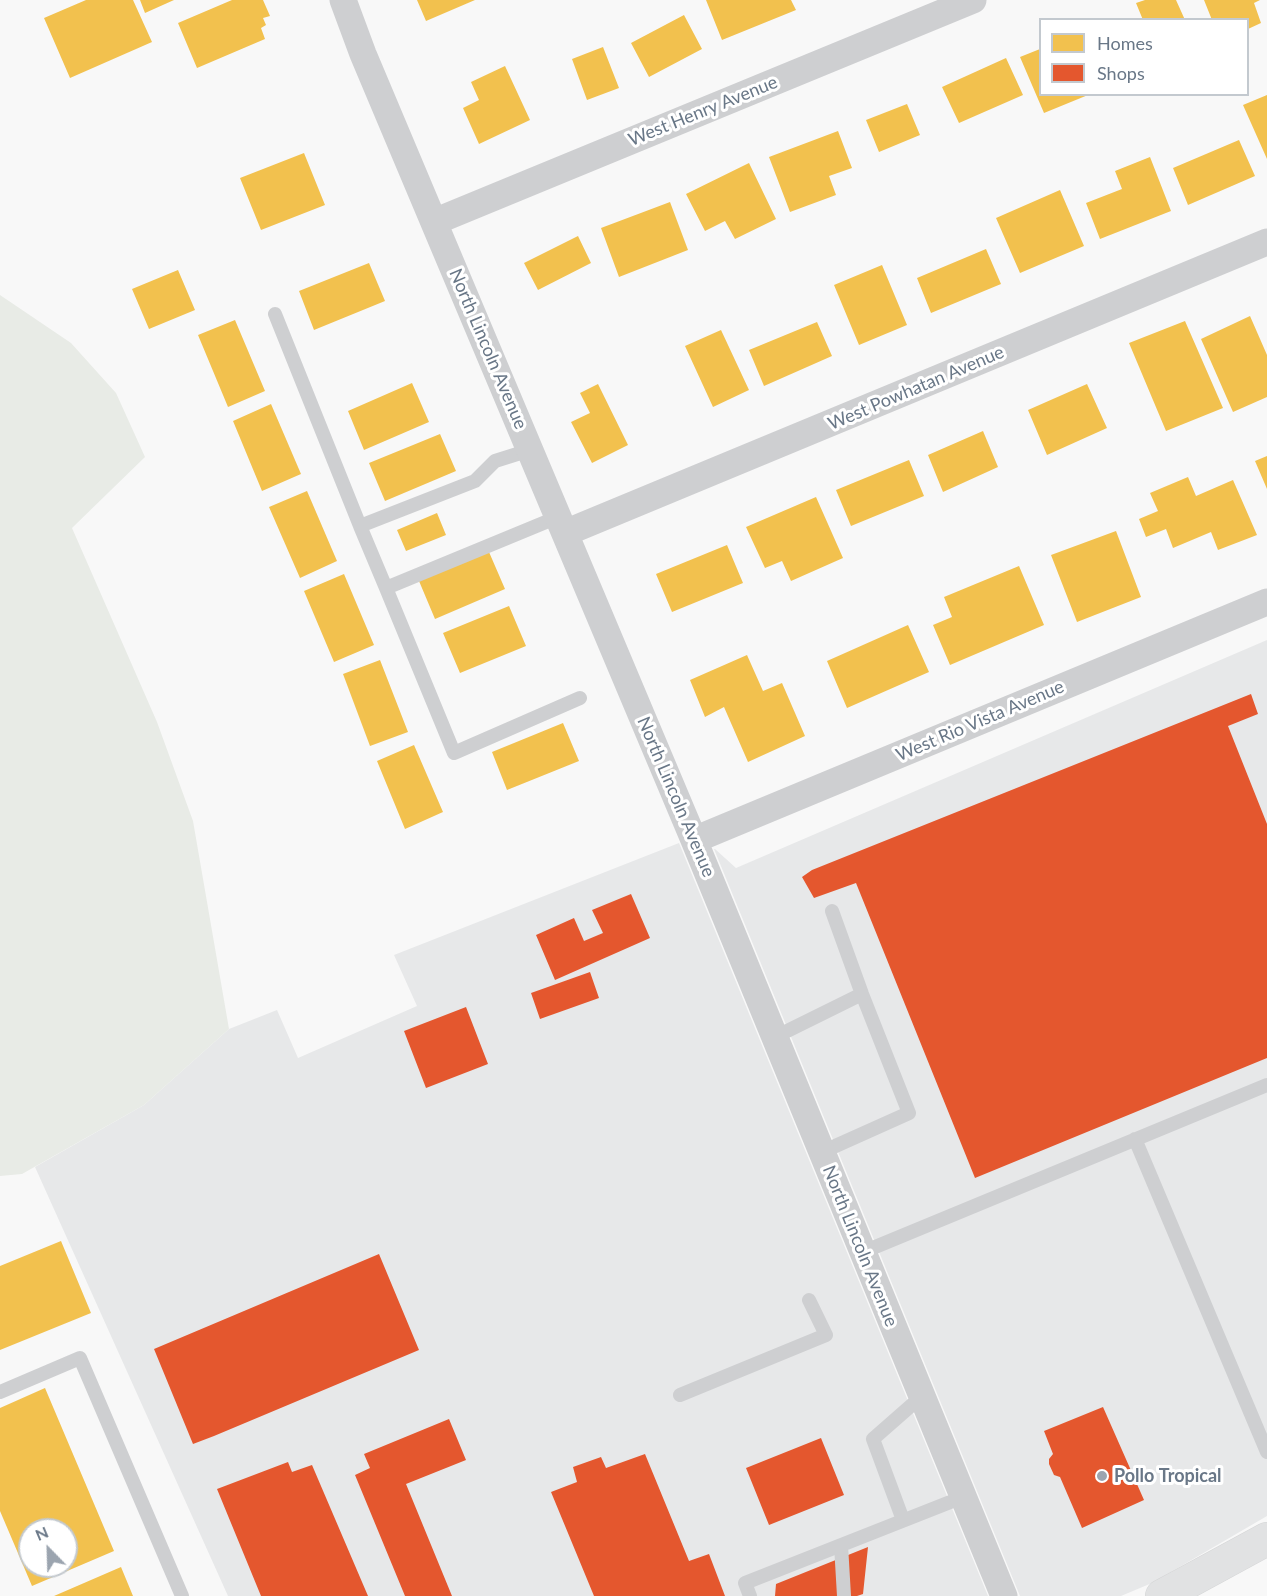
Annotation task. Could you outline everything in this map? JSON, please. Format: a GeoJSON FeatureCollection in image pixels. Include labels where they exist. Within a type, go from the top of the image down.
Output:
{"type":"FeatureCollection","features":[{"type":"Feature","properties":{"kind":"main road"},"geometry":{"type":"LineString","coordinates":[[1162,1596],[1267,1539]]}},
{"type":"Feature","properties":{"kind":"street","name":"North Lincoln Avenue"},"geometry":{"type":"LineString","coordinates":[[343,0],[363,54],[694,840],[1004,1596]]}},
{"type":"Feature","properties":{"kind":"street","name":"West Henry Avenue"},"geometry":{"type":"LineString","coordinates":[[434,222],[973,0]]}},
{"type":"Feature","properties":{"kind":"street","name":"West Powhatan Avenue"},"geometry":{"type":"LineString","coordinates":[[562,525],[1267,242]]}},
{"type":"Feature","properties":{"kind":"street","name":"West Rio Vista Avenue"},"geometry":{"type":"LineString","coordinates":[[694,840],[1267,602]]}},
{"type":"Feature","properties":{"kind":"lane"},"geometry":{"type":"LineString","coordinates":[[275,314],[454,753],[580,698]]}},
{"type":"Feature","properties":{"kind":"lane"},"geometry":{"type":"LineString","coordinates":[[360,526],[476,481],[495,461],[530,450]]}},
{"type":"Feature","properties":{"kind":"lane"},"geometry":{"type":"LineString","coordinates":[[386,588],[562,525]]}},
{"type":"Feature","properties":{"kind":"lane"},"geometry":{"type":"LineString","coordinates":[[822,1152],[909,1113],[832,911]]}},
{"type":"Feature","properties":{"kind":"lane"},"geometry":{"type":"LineString","coordinates":[[775,1037],[862,994]]}},
{"type":"Feature","properties":{"kind":"lane"},"geometry":{"type":"LineString","coordinates":[[863,1252],[1267,1085]]}},
{"type":"Feature","properties":{"kind":"lane"},"geometry":{"type":"LineString","coordinates":[[1135,1139],[1267,1452]]}},
{"type":"Feature","properties":{"kind":"lane"},"geometry":{"type":"LineString","coordinates":[[680,1395],[826,1335],[808,1300]]}},
{"type":"Feature","properties":{"kind":"lane"},"geometry":{"type":"LineString","coordinates":[[0,1392],[80,1358],[182,1596]]}},
{"type":"Feature","properties":{"kind":"lane"},"geometry":{"type":"LineString","coordinates":[[903,1520],[873,1439],[922,1396]]}},
{"type":"Feature","properties":{"kind":"lane"},"geometry":{"type":"LineString","coordinates":[[750,1596],[745,1583],[963,1497]]}},
{"type":"Feature","properties":{"kind":"lane"},"geometry":{"type":"LineString","coordinates":[[841,1545],[844,1596]]}},
{"type":"Feature","properties":{"kind":"shaded area"},"geometry":{"type":"Polygon","coordinates":[[[0,295],[71,343],[116,393],[145,457],[72,528],[157,722],[193,821],[229,1029],[144,1105],[22,1174],[0,1176],[0,295]]]}},
{"type":"Feature","properties":{"kind":"shaded area"},"geometry":{"type":"Polygon","coordinates":[[[1267,640],[1267,1516],[1152,1583],[1121,1596],[1020,1596],[714,849],[736,868],[1267,640]]]}},
{"type":"Feature","properties":{"kind":"shaded area"},"geometry":{"type":"Polygon","coordinates":[[[679,843],[988,1596],[228,1596],[35,1167],[144,1105],[229,1029],[277,1010],[298,1058],[417,1006],[394,955],[679,843]]]}},
{"type":"Feature","properties":{"kind":"building: Homes"},"geometry":{"type":"Polygon","coordinates":[[[86,0],[133,0],[152,42],[70,78],[44,18],[86,0]]]}},
{"type":"Feature","properties":{"kind":"building: Homes"},"geometry":{"type":"Polygon","coordinates":[[[140,0],[174,0],[145,13],[140,0]]]}},
{"type":"Feature","properties":{"kind":"building: Homes"},"geometry":{"type":"Polygon","coordinates":[[[232,0],[263,0],[270,16],[263,18],[266,25],[261,28],[265,39],[197,68],[178,23],[232,0]]]}},
{"type":"Feature","properties":{"kind":"building: Homes"},"geometry":{"type":"Polygon","coordinates":[[[417,0],[475,0],[426,21],[417,0]]]}},
{"type":"Feature","properties":{"kind":"building: Homes"},"geometry":{"type":"Polygon","coordinates":[[[706,0],[791,0],[796,10],[722,40],[706,0]]]}},
{"type":"Feature","properties":{"kind":"building: Homes"},"geometry":{"type":"Polygon","coordinates":[[[1145,0],[1176,0],[1184,18],[1142,18],[1136,3],[1145,0]]]}},
{"type":"Feature","properties":{"kind":"building: Homes"},"geometry":{"type":"Polygon","coordinates":[[[1204,0],[1260,0],[1254,3],[1261,23],[1249,29],[1249,18],[1211,18],[1204,0]]]}},
{"type":"Feature","properties":{"kind":"building: Homes"},"geometry":{"type":"Polygon","coordinates":[[[684,15],[702,49],[649,77],[631,43],[684,15]]]}},
{"type":"Feature","properties":{"kind":"building: Homes"},"geometry":{"type":"Polygon","coordinates":[[[603,47],[619,88],[587,100],[572,59],[603,47]]]}},
{"type":"Feature","properties":{"kind":"building: Homes"},"geometry":{"type":"Polygon","coordinates":[[[1039,49],[1039,96],[1086,96],[1044,113],[1020,57],[1039,49]]]}},
{"type":"Feature","properties":{"kind":"building: Homes"},"geometry":{"type":"Polygon","coordinates":[[[1006,58],[1023,95],[959,123],[942,87],[1006,58]]]}},
{"type":"Feature","properties":{"kind":"building: Homes"},"geometry":{"type":"Polygon","coordinates":[[[505,66],[530,120],[479,144],[463,108],[479,100],[471,82],[505,66]]]}},
{"type":"Feature","properties":{"kind":"building: Homes"},"geometry":{"type":"Polygon","coordinates":[[[1267,95],[1267,159],[1243,105],[1267,95]]]}},
{"type":"Feature","properties":{"kind":"building: Homes"},"geometry":{"type":"Polygon","coordinates":[[[907,104],[920,135],[879,152],[866,120],[907,104]]]}},
{"type":"Feature","properties":{"kind":"building: Homes"},"geometry":{"type":"Polygon","coordinates":[[[838,131],[852,168],[829,176],[836,195],[790,212],[769,157],[838,131]]]}},
{"type":"Feature","properties":{"kind":"building: Homes"},"geometry":{"type":"Polygon","coordinates":[[[1239,140],[1255,176],[1188,205],[1173,168],[1239,140]]]}},
{"type":"Feature","properties":{"kind":"building: Homes"},"geometry":{"type":"Polygon","coordinates":[[[304,153],[325,205],[261,230],[240,178],[304,153]]]}},
{"type":"Feature","properties":{"kind":"building: Homes"},"geometry":{"type":"Polygon","coordinates":[[[1150,157],[1171,211],[1100,239],[1086,203],[1122,189],[1115,171],[1150,157]]]}},
{"type":"Feature","properties":{"kind":"building: Homes"},"geometry":{"type":"Polygon","coordinates":[[[749,163],[776,219],[735,239],[725,221],[705,231],[686,194],[749,163]]]}},
{"type":"Feature","properties":{"kind":"building: Homes"},"geometry":{"type":"Polygon","coordinates":[[[1060,190],[1084,246],[1020,273],[996,218],[1060,190]]]}},
{"type":"Feature","properties":{"kind":"building: Homes"},"geometry":{"type":"Polygon","coordinates":[[[670,202],[688,250],[619,277],[601,228],[670,202]]]}},
{"type":"Feature","properties":{"kind":"building: Homes"},"geometry":{"type":"Polygon","coordinates":[[[578,236],[591,263],[538,290],[524,263],[578,236]]]}},
{"type":"Feature","properties":{"kind":"building: Homes"},"geometry":{"type":"Polygon","coordinates":[[[986,249],[1001,284],[931,313],[917,278],[986,249]]]}},
{"type":"Feature","properties":{"kind":"building: Homes"},"geometry":{"type":"Polygon","coordinates":[[[369,263],[385,301],[314,330],[299,291],[369,263]]]}},
{"type":"Feature","properties":{"kind":"building: Homes"},"geometry":{"type":"Polygon","coordinates":[[[882,265],[907,325],[859,345],[834,285],[882,265]]]}},
{"type":"Feature","properties":{"kind":"building: Homes"},"geometry":{"type":"Polygon","coordinates":[[[178,270],[195,310],[149,329],[132,289],[178,270]]]}},
{"type":"Feature","properties":{"kind":"building: Homes"},"geometry":{"type":"Polygon","coordinates":[[[1250,316],[1267,355],[1267,397],[1233,412],[1201,339],[1250,316]]]}},
{"type":"Feature","properties":{"kind":"building: Homes"},"geometry":{"type":"Polygon","coordinates":[[[235,320],[265,391],[228,407],[198,335],[235,320]]]}},
{"type":"Feature","properties":{"kind":"building: Homes"},"geometry":{"type":"Polygon","coordinates":[[[1185,321],[1223,408],[1166,431],[1129,343],[1185,321]]]}},
{"type":"Feature","properties":{"kind":"building: Homes"},"geometry":{"type":"Polygon","coordinates":[[[817,322],[832,356],[764,386],[749,350],[817,322]]]}},
{"type":"Feature","properties":{"kind":"building: Homes"},"geometry":{"type":"Polygon","coordinates":[[[721,330],[749,390],[713,407],[685,346],[721,330]]]}},
{"type":"Feature","properties":{"kind":"building: Homes"},"geometry":{"type":"Polygon","coordinates":[[[412,383],[429,422],[364,450],[348,411],[412,383]]]}},
{"type":"Feature","properties":{"kind":"building: Homes"},"geometry":{"type":"Polygon","coordinates":[[[598,384],[628,445],[592,463],[571,422],[590,413],[580,393],[598,384]]]}},
{"type":"Feature","properties":{"kind":"building: Homes"},"geometry":{"type":"Polygon","coordinates":[[[1087,384],[1107,428],[1047,455],[1028,410],[1087,384]]]}},
{"type":"Feature","properties":{"kind":"building: Homes"},"geometry":{"type":"Polygon","coordinates":[[[271,404],[301,474],[262,491],[233,421],[271,404]]]}},
{"type":"Feature","properties":{"kind":"building: Homes"},"geometry":{"type":"Polygon","coordinates":[[[983,431],[998,467],[943,492],[928,455],[983,431]]]}},
{"type":"Feature","properties":{"kind":"building: Homes"},"geometry":{"type":"Polygon","coordinates":[[[440,434],[456,471],[385,501],[369,463],[440,434]]]}},
{"type":"Feature","properties":{"kind":"building: Homes"},"geometry":{"type":"Polygon","coordinates":[[[1267,456],[1267,489],[1255,461],[1267,456]]]}},
{"type":"Feature","properties":{"kind":"building: Homes"},"geometry":{"type":"Polygon","coordinates":[[[909,460],[924,496],[851,526],[836,490],[909,460]]]}},
{"type":"Feature","properties":{"kind":"building: Homes"},"geometry":{"type":"Polygon","coordinates":[[[1188,477],[1196,496],[1233,480],[1257,535],[1218,550],[1211,532],[1173,548],[1166,529],[1146,537],[1139,519],[1158,511],[1150,493],[1188,477]]]}},
{"type":"Feature","properties":{"kind":"building: Homes"},"geometry":{"type":"Polygon","coordinates":[[[307,491],[337,561],[300,578],[269,507],[307,491]]]}},
{"type":"Feature","properties":{"kind":"building: Homes"},"geometry":{"type":"Polygon","coordinates":[[[816,497],[843,558],[791,581],[782,561],[765,568],[746,527],[816,497]]]}},
{"type":"Feature","properties":{"kind":"building: Homes"},"geometry":{"type":"Polygon","coordinates":[[[437,513],[446,535],[406,551],[397,530],[437,513]]]}},
{"type":"Feature","properties":{"kind":"building: Homes"},"geometry":{"type":"Polygon","coordinates":[[[1116,531],[1141,597],[1077,622],[1051,555],[1116,531]]]}},
{"type":"Feature","properties":{"kind":"building: Homes"},"geometry":{"type":"Polygon","coordinates":[[[727,545],[743,583],[672,612],[656,574],[727,545]]]}},
{"type":"Feature","properties":{"kind":"building: Homes"},"geometry":{"type":"Polygon","coordinates":[[[489,552],[505,589],[435,619],[419,581],[489,552]]]}},
{"type":"Feature","properties":{"kind":"building: Homes"},"geometry":{"type":"Polygon","coordinates":[[[1019,566],[1044,625],[950,665],[933,625],[952,617],[944,597],[1019,566]]]}},
{"type":"Feature","properties":{"kind":"building: Homes"},"geometry":{"type":"Polygon","coordinates":[[[344,574],[374,645],[334,662],[304,591],[344,574]]]}},
{"type":"Feature","properties":{"kind":"building: Homes"},"geometry":{"type":"Polygon","coordinates":[[[509,606],[526,646],[460,673],[443,633],[509,606]]]}},
{"type":"Feature","properties":{"kind":"building: Homes"},"geometry":{"type":"Polygon","coordinates":[[[908,625],[929,672],[847,708],[827,661],[908,625]]]}},
{"type":"Feature","properties":{"kind":"building: Homes"},"geometry":{"type":"Polygon","coordinates":[[[747,655],[763,691],[782,683],[805,736],[748,762],[724,707],[705,717],[690,680],[747,655]]]}},
{"type":"Feature","properties":{"kind":"building: Homes"},"geometry":{"type":"Polygon","coordinates":[[[380,660],[408,732],[370,746],[343,674],[380,660]]]}},
{"type":"Feature","properties":{"kind":"building: Homes"},"geometry":{"type":"Polygon","coordinates":[[[563,723],[579,761],[507,790],[492,752],[563,723]]]}},
{"type":"Feature","properties":{"kind":"building: Homes"},"geometry":{"type":"Polygon","coordinates":[[[414,745],[443,812],[405,829],[377,761],[414,745]]]}},
{"type":"Feature","properties":{"kind":"building: Homes"},"geometry":{"type":"Polygon","coordinates":[[[61,1241],[91,1313],[0,1350],[0,1266],[61,1241]]]}},
{"type":"Feature","properties":{"kind":"building: Homes"},"geometry":{"type":"Polygon","coordinates":[[[45,1388],[114,1551],[78,1566],[78,1518],[18,1518],[18,1553],[0,1511],[0,1408],[45,1388]]]}},
{"type":"Feature","properties":{"kind":"building: Homes"},"geometry":{"type":"Polygon","coordinates":[[[121,1567],[133,1596],[54,1596],[121,1567]]]}},
{"type":"Feature","properties":{"kind":"building: Homes"},"geometry":{"type":"Polygon","coordinates":[[[29,1578],[51,1578],[32,1586],[29,1578]]]}},
{"type":"Feature","properties":{"kind":"building: Shops"},"geometry":{"type":"Polygon","coordinates":[[[1251,694],[1258,714],[1228,726],[1267,824],[1267,1058],[975,1178],[856,883],[814,898],[802,877],[812,870],[1251,694]]]}},
{"type":"Feature","properties":{"kind":"building: Shops"},"geometry":{"type":"Polygon","coordinates":[[[631,894],[650,938],[555,980],[536,935],[574,918],[584,941],[603,933],[592,910],[631,894]]]}},
{"type":"Feature","properties":{"kind":"building: Shops"},"geometry":{"type":"Polygon","coordinates":[[[590,972],[599,998],[540,1019],[531,993],[590,972]]]}},
{"type":"Feature","properties":{"kind":"building: Shops"},"geometry":{"type":"Polygon","coordinates":[[[466,1007],[488,1064],[426,1088],[404,1031],[466,1007]]]}},
{"type":"Feature","properties":{"kind":"building: Shops"},"geometry":{"type":"Polygon","coordinates":[[[379,1254],[419,1350],[193,1444],[154,1349],[379,1254]]]}},
{"type":"Feature","properties":{"kind":"building: Shops"},"geometry":{"type":"Polygon","coordinates":[[[1103,1407],[1144,1500],[1082,1528],[1060,1477],[1054,1475],[1049,1464],[1049,1459],[1053,1454],[1044,1431],[1103,1407]]]}},
{"type":"Feature","properties":{"kind":"building: Shops"},"geometry":{"type":"Polygon","coordinates":[[[449,1419],[466,1460],[406,1484],[452,1596],[405,1596],[355,1475],[370,1468],[364,1454],[449,1419]]]}},
{"type":"Feature","properties":{"kind":"building: Shops"},"geometry":{"type":"Polygon","coordinates":[[[821,1438],[844,1495],[769,1525],[746,1468],[821,1438]]]}},
{"type":"Feature","properties":{"kind":"building: Shops"},"geometry":{"type":"Polygon","coordinates":[[[645,1454],[689,1561],[709,1554],[725,1596],[594,1596],[551,1492],[577,1482],[573,1467],[601,1457],[606,1468],[645,1454]]]}},
{"type":"Feature","properties":{"kind":"building: Shops"},"geometry":{"type":"Polygon","coordinates":[[[288,1462],[292,1472],[312,1465],[368,1596],[261,1596],[217,1489],[288,1462]]]}},
{"type":"Feature","properties":{"kind":"building: Shops"},"geometry":{"type":"Polygon","coordinates":[[[868,1547],[863,1594],[857,1596],[775,1596],[776,1584],[868,1547]]]}},
{"type":"Feature","properties":{"kind":"place","name":"Pollo Tropical"},"geometry":{"type":"Point","coordinates":[1102,1476]}}]}
